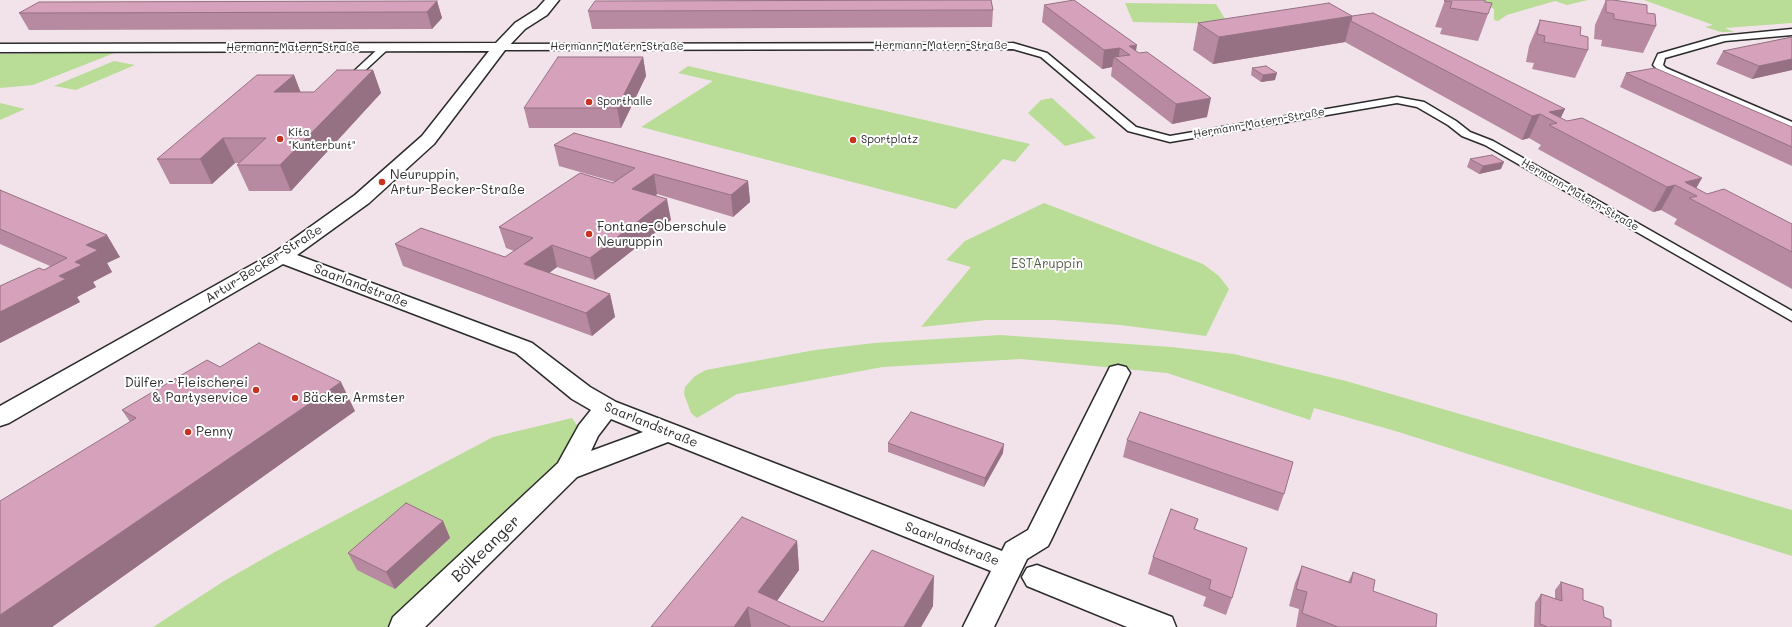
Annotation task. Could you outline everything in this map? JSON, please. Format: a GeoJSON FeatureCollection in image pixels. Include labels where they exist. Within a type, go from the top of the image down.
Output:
{"type":"FeatureCollection","features":[{"type":"Feature","properties":{"kind":"street","name":"Artur-Becker-Straße"},"geometry":{"type":"LineString","coordinates":[[0,417],[282,256],[362,199],[428,140],[452,111],[500,47],[520,26],[542,12],[552,0]]}},
{"type":"Feature","properties":{"kind":"street","name":"Artur-Becker-Straße"},"geometry":{"type":"LineString","coordinates":[[520,26],[523,10],[527,5]]}},
{"type":"Feature","properties":{"kind":"street","name":"Hermann-Matern-Straße"},"geometry":{"type":"LineString","coordinates":[[0,48],[500,47]]}},
{"type":"Feature","properties":{"kind":"street","name":"Saarlandstraße"},"geometry":{"type":"LineString","coordinates":[[282,256],[524,348],[581,393],[607,408],[668,432],[1012,558],[978,627]]}},
{"type":"Feature","properties":{"kind":"street"},"geometry":{"type":"LineString","coordinates":[[1012,558],[1038,538],[1118,373]]}},
{"type":"Feature","properties":{"kind":"street","name":"Bölkeanger"},"geometry":{"type":"LineString","coordinates":[[404,627],[568,470],[588,431],[607,408]]}},
{"type":"Feature","properties":{"kind":"street","name":"Bölkeanger"},"geometry":{"type":"LineString","coordinates":[[568,470],[668,432]]}},
{"type":"Feature","properties":{"kind":"street"},"geometry":{"type":"LineString","coordinates":[[1037,577],[1161,627]]}},
{"type":"Feature","properties":{"kind":"lane"},"geometry":{"type":"LineString","coordinates":[[1792,32],[1724,38],[1661,56],[1658,64],[1663,70],[1792,126]]}},
{"type":"Feature","properties":{"kind":"lane","name":"Hermann-Matern-Straße"},"geometry":{"type":"LineString","coordinates":[[500,47],[1013,46],[1044,55],[1132,129],[1170,139],[1397,100],[1420,104],[1452,123],[1466,134],[1489,143],[1792,317]]}},
{"type":"Feature","properties":{"kind":"lane"},"geometry":{"type":"LineString","coordinates":[[355,75],[384,48]]}},
{"type":"Feature","properties":{"kind":"green space"},"geometry":{"type":"Polygon","coordinates":[[[1479,0],[1588,0],[1567,5],[1555,1],[1507,15],[1498,21],[1494,20],[1494,9],[1479,0]]]}},
{"type":"Feature","properties":{"kind":"green space"},"geometry":{"type":"Polygon","coordinates":[[[1644,0],[1792,0],[1792,23],[1725,28],[1734,32],[1721,32],[1705,27],[1713,25],[1644,0]]]}},
{"type":"Feature","properties":{"kind":"green space"},"geometry":{"type":"Polygon","coordinates":[[[1125,3],[1216,4],[1228,24],[1133,22],[1125,3]]]}},
{"type":"Feature","properties":{"kind":"green space"},"geometry":{"type":"Polygon","coordinates":[[[117,52],[33,85],[0,88],[0,54],[117,52]]]}},
{"type":"Feature","properties":{"kind":"green space"},"geometry":{"type":"Polygon","coordinates":[[[114,61],[135,65],[76,90],[54,86],[114,61]]]}},
{"type":"Feature","properties":{"kind":"green space","name":"Sportplatz"},"geometry":{"type":"Polygon","coordinates":[[[688,66],[1030,144],[1015,162],[1003,159],[956,209],[641,127],[713,81],[678,73],[688,66]]]}},
{"type":"Feature","properties":{"kind":"green space"},"geometry":{"type":"Polygon","coordinates":[[[1052,98],[1096,138],[1065,146],[1028,113],[1041,100],[1052,98]]]}},
{"type":"Feature","properties":{"kind":"green space"},"geometry":{"type":"Polygon","coordinates":[[[0,103],[25,109],[0,120],[0,103]]]}},
{"type":"Feature","properties":{"kind":"green space","name":"ESTAruppin"},"geometry":{"type":"Polygon","coordinates":[[[1044,203],[1203,264],[1219,276],[1229,289],[1206,336],[1120,325],[1053,320],[987,320],[921,327],[971,267],[946,260],[965,241],[1044,203]]]}},
{"type":"Feature","properties":{"kind":"green space"},"geometry":{"type":"Polygon","coordinates":[[[1000,335],[1171,347],[1234,354],[1346,381],[1792,510],[1792,556],[1392,430],[1314,408],[1310,420],[1167,373],[1021,359],[883,367],[737,394],[697,418],[691,413],[684,394],[685,387],[695,376],[706,370],[815,350],[874,343],[1000,335]]]}},
{"type":"Feature","properties":{"kind":"green space"},"geometry":{"type":"Polygon","coordinates":[[[572,418],[576,424],[583,428],[561,471],[394,627],[153,627],[224,581],[275,552],[493,437],[572,418]]]}},
{"type":"Feature","properties":{"kind":"building"},"geometry":{"type":"Polygon","coordinates":[[[991,0],[993,10],[588,11],[595,1],[991,0]]]}},
{"type":"Feature","properties":{"kind":"building"},"geometry":{"type":"Polygon","coordinates":[[[1074,0],[1137,45],[1129,46],[1139,53],[1147,52],[1211,98],[1176,104],[1114,57],[1130,55],[1120,48],[1104,50],[1044,5],[1074,0]]]}},
{"type":"Feature","properties":{"kind":"building"},"geometry":{"type":"Polygon","coordinates":[[[1485,0],[1485,2],[1492,3],[1488,14],[1450,8],[1452,2],[1444,1],[1485,0]]]}},
{"type":"Feature","properties":{"kind":"building"},"geometry":{"type":"Polygon","coordinates":[[[1606,0],[1647,5],[1647,13],[1655,14],[1656,26],[1614,19],[1614,14],[1606,12],[1606,0]]]}},
{"type":"Feature","properties":{"kind":"building"},"geometry":{"type":"Polygon","coordinates":[[[437,1],[427,12],[19,13],[39,2],[437,1]]]}},
{"type":"Feature","properties":{"kind":"building"},"geometry":{"type":"Polygon","coordinates":[[[1329,3],[1352,16],[1219,37],[1198,23],[1329,3]]]}},
{"type":"Feature","properties":{"kind":"building"},"geometry":{"type":"Polygon","coordinates":[[[1373,13],[1565,109],[1549,112],[1567,121],[1582,118],[1702,178],[1685,182],[1707,194],[1724,189],[1792,224],[1792,252],[1689,198],[1697,196],[1675,185],[1667,187],[1549,125],[1557,123],[1540,114],[1532,116],[1351,21],[1352,16],[1373,13]]]}},
{"type":"Feature","properties":{"kind":"building"},"geometry":{"type":"Polygon","coordinates":[[[1540,20],[1581,27],[1580,35],[1588,37],[1588,50],[1544,42],[1545,36],[1537,34],[1540,20]]]}},
{"type":"Feature","properties":{"kind":"building"},"geometry":{"type":"Polygon","coordinates":[[[1792,37],[1792,59],[1759,66],[1723,51],[1792,37]]]}},
{"type":"Feature","properties":{"kind":"building"},"geometry":{"type":"Polygon","coordinates":[[[558,57],[643,57],[617,108],[524,108],[558,57]]]}},
{"type":"Feature","properties":{"kind":"building"},"geometry":{"type":"Polygon","coordinates":[[[1266,66],[1277,73],[1263,75],[1252,68],[1266,66]]]}},
{"type":"Feature","properties":{"kind":"building"},"geometry":{"type":"Polygon","coordinates":[[[1655,68],[1792,127],[1792,147],[1626,73],[1655,68]]]}},
{"type":"Feature","properties":{"kind":"building"},"geometry":{"type":"Polygon","coordinates":[[[337,70],[373,70],[280,165],[237,165],[266,138],[223,138],[200,159],[157,159],[257,75],[294,75],[274,92],[314,92],[337,70]]]}},
{"type":"Feature","properties":{"kind":"building"},"geometry":{"type":"Polygon","coordinates":[[[574,133],[748,181],[731,195],[654,174],[632,189],[667,199],[590,258],[552,245],[524,264],[610,294],[586,313],[395,244],[421,228],[505,257],[533,238],[499,227],[580,173],[613,183],[635,168],[554,145],[574,133]]]}},
{"type":"Feature","properties":{"kind":"building"},"geometry":{"type":"Polygon","coordinates":[[[1492,155],[1504,162],[1483,166],[1470,159],[1492,155]]]}},
{"type":"Feature","properties":{"kind":"building"},"geometry":{"type":"Polygon","coordinates":[[[0,190],[107,235],[86,245],[98,250],[75,262],[82,265],[59,276],[66,279],[0,312],[0,286],[39,268],[44,270],[67,258],[0,229],[0,190]]]}},
{"type":"Feature","properties":{"kind":"building"},"geometry":{"type":"Polygon","coordinates":[[[259,343],[341,382],[0,615],[0,501],[136,418],[122,410],[207,360],[220,367],[259,343]]]}},
{"type":"Feature","properties":{"kind":"building"},"geometry":{"type":"Polygon","coordinates":[[[911,412],[1004,444],[985,478],[888,443],[911,412]]]}},
{"type":"Feature","properties":{"kind":"building"},"geometry":{"type":"Polygon","coordinates":[[[1140,412],[1293,462],[1284,494],[1127,440],[1140,412]]]}},
{"type":"Feature","properties":{"kind":"building"},"geometry":{"type":"Polygon","coordinates":[[[406,503],[443,521],[386,572],[348,553],[406,503]]]}},
{"type":"Feature","properties":{"kind":"building"},"geometry":{"type":"Polygon","coordinates":[[[1171,509],[1198,519],[1194,529],[1247,548],[1232,598],[1209,589],[1211,580],[1153,557],[1171,509]]]}},
{"type":"Feature","properties":{"kind":"building"},"geometry":{"type":"Polygon","coordinates":[[[742,517],[797,541],[758,592],[823,622],[872,550],[934,576],[904,627],[791,627],[748,607],[734,627],[651,627],[742,517]]]}},
{"type":"Feature","properties":{"kind":"building"},"geometry":{"type":"Polygon","coordinates":[[[1302,566],[1351,583],[1353,572],[1375,580],[1373,591],[1437,614],[1436,627],[1338,627],[1302,613],[1307,592],[1296,589],[1302,566]]]}},
{"type":"Feature","properties":{"kind":"building"},"geometry":{"type":"Polygon","coordinates":[[[1561,582],[1583,589],[1583,600],[1603,607],[1604,617],[1611,620],[1611,627],[1548,627],[1540,624],[1541,594],[1562,601],[1561,582]]]}},
{"type":"Feature","properties":{"kind":"place","name":"Sporthalle"},"geometry":{"type":"Point","coordinates":[589,102]}},
{"type":"Feature","properties":{"kind":"place","name":"Kita \"Kunterbunt\""},"geometry":{"type":"Point","coordinates":[280,139]}},
{"type":"Feature","properties":{"kind":"place","name":"Sportplatz"},"geometry":{"type":"Point","coordinates":[853,140]}},
{"type":"Feature","properties":{"kind":"place","name":"Neuruppin, Artur-Becker-Straße"},"geometry":{"type":"Point","coordinates":[382,182]}},
{"type":"Feature","properties":{"kind":"place","name":"Fontane-Oberschule Neuruppin"},"geometry":{"type":"Point","coordinates":[589,234]}},
{"type":"Feature","properties":{"kind":"place","name":"Dülfer - Fleischerei & Partyservice"},"geometry":{"type":"Point","coordinates":[256,390]}},
{"type":"Feature","properties":{"kind":"place","name":"Bäcker Armster"},"geometry":{"type":"Point","coordinates":[295,398]}},
{"type":"Feature","properties":{"kind":"place","name":"Penny"},"geometry":{"type":"Point","coordinates":[188,432]}}]}
